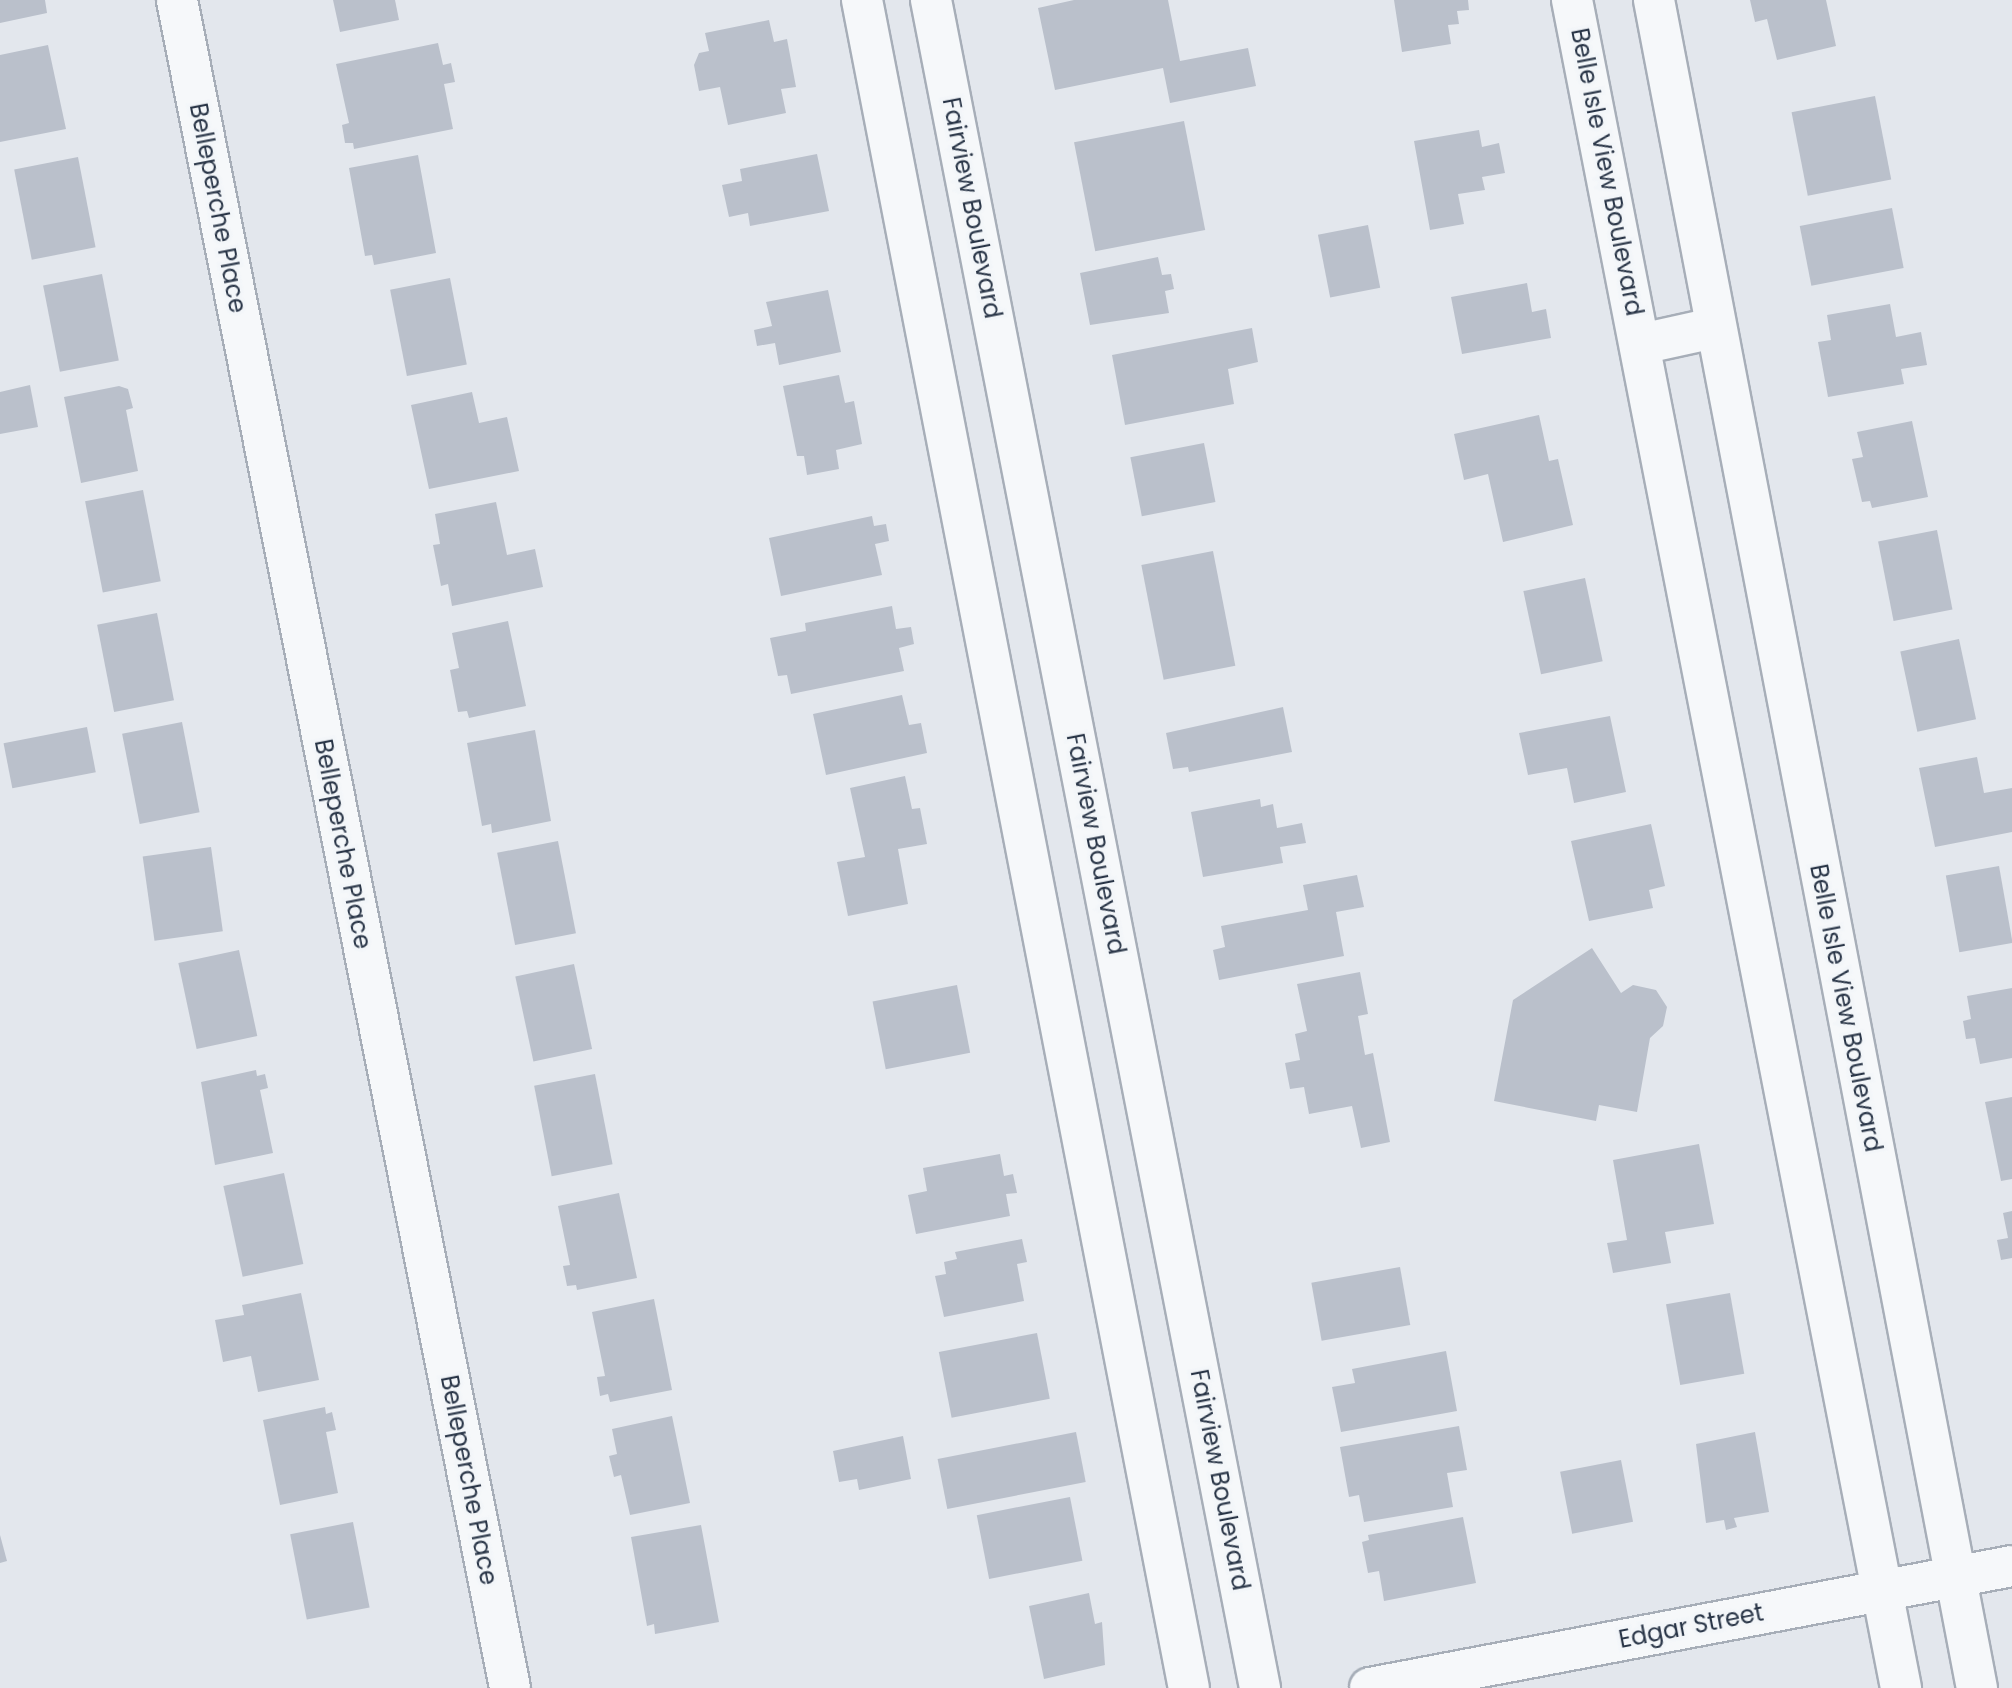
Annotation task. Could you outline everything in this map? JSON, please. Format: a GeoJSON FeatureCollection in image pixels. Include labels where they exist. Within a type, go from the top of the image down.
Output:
{"type":"FeatureCollection","features":[{"type":"Feature","properties":{"kind":"street","name":"Belleperche Place"},"geometry":{"type":"LineString","coordinates":[[177,0],[510,1688]]}},
{"type":"Feature","properties":{"kind":"street"},"geometry":{"type":"LineString","coordinates":[[862,0],[1189,1688]]}},
{"type":"Feature","properties":{"kind":"street","name":"Fairview Boulevard"},"geometry":{"type":"LineString","coordinates":[[931,0],[1260,1688]]}},
{"type":"Feature","properties":{"kind":"street","name":"Belle Isle View Boulevard"},"geometry":{"type":"LineString","coordinates":[[1572,0],[1901,1688]]}},
{"type":"Feature","properties":{"kind":"street","name":"Belle Isle View Boulevard"},"geometry":{"type":"LineString","coordinates":[[1654,0],[1714,328],[1977,1688]]}},
{"type":"Feature","properties":{"kind":"street","name":"Belle Isle View Boulevard"},"geometry":{"type":"LineString","coordinates":[[1641,344],[1714,328]]}},
{"type":"Feature","properties":{"kind":"street"},"geometry":{"type":"LineString","coordinates":[[990,649],[1057,640]]}},
{"type":"Feature","properties":{"kind":"street","name":"Edgar Street"},"geometry":{"type":"LineString","coordinates":[[1370,1688],[2012,1566]]}},
{"type":"Feature","properties":{"kind":"building"},"geometry":{"type":"Polygon","coordinates":[[[0,0],[45,0],[47,13],[0,23],[0,0]]]}},
{"type":"Feature","properties":{"kind":"building"},"geometry":{"type":"Polygon","coordinates":[[[333,0],[395,0],[399,20],[340,32],[333,0]]]}},
{"type":"Feature","properties":{"kind":"building"},"geometry":{"type":"Polygon","coordinates":[[[1074,0],[1168,0],[1180,61],[1248,48],[1256,86],[1170,103],[1163,68],[1055,90],[1038,8],[1074,0]]]}},
{"type":"Feature","properties":{"kind":"building"},"geometry":{"type":"Polygon","coordinates":[[[1394,0],[1468,0],[1469,10],[1457,11],[1459,24],[1448,25],[1451,44],[1402,52],[1394,0]]]}},
{"type":"Feature","properties":{"kind":"building"},"geometry":{"type":"Polygon","coordinates":[[[1750,0],[1826,0],[1836,46],[1777,60],[1767,19],[1755,22],[1750,0]]]}},
{"type":"Feature","properties":{"kind":"building"},"geometry":{"type":"Polygon","coordinates":[[[769,20],[774,42],[787,39],[796,87],[781,89],[786,113],[728,125],[720,87],[699,91],[694,65],[699,53],[709,51],[705,33],[769,20]]]}},
{"type":"Feature","properties":{"kind":"building"},"geometry":{"type":"Polygon","coordinates":[[[438,43],[443,65],[451,63],[455,82],[444,84],[453,129],[354,149],[353,143],[345,143],[342,125],[349,123],[336,64],[438,43]]]}},
{"type":"Feature","properties":{"kind":"building"},"geometry":{"type":"Polygon","coordinates":[[[48,45],[66,129],[0,142],[0,55],[48,45]]]}},
{"type":"Feature","properties":{"kind":"building"},"geometry":{"type":"Polygon","coordinates":[[[1875,96],[1891,179],[1808,196],[1792,112],[1875,96]]]}},
{"type":"Feature","properties":{"kind":"building"},"geometry":{"type":"Polygon","coordinates":[[[1184,121],[1205,230],[1095,251],[1074,142],[1184,121]]]}},
{"type":"Feature","properties":{"kind":"building"},"geometry":{"type":"Polygon","coordinates":[[[1479,130],[1482,147],[1499,143],[1505,173],[1482,177],[1485,190],[1458,194],[1464,224],[1430,230],[1414,141],[1479,130]]]}},
{"type":"Feature","properties":{"kind":"building"},"geometry":{"type":"Polygon","coordinates":[[[817,154],[829,211],[750,226],[748,213],[729,217],[722,185],[742,181],[740,169],[817,154]]]}},
{"type":"Feature","properties":{"kind":"building"},"geometry":{"type":"Polygon","coordinates":[[[418,155],[436,253],[374,265],[372,255],[365,256],[349,168],[418,155]]]}},
{"type":"Feature","properties":{"kind":"building"},"geometry":{"type":"Polygon","coordinates":[[[78,157],[96,247],[32,260],[14,169],[78,157]]]}},
{"type":"Feature","properties":{"kind":"building"},"geometry":{"type":"Polygon","coordinates":[[[1892,208],[1904,268],[1811,286],[1800,226],[1892,208]]]}},
{"type":"Feature","properties":{"kind":"building"},"geometry":{"type":"Polygon","coordinates":[[[1368,225],[1380,288],[1330,298],[1318,235],[1368,225]]]}},
{"type":"Feature","properties":{"kind":"building"},"geometry":{"type":"Polygon","coordinates":[[[1158,257],[1162,275],[1171,274],[1174,289],[1165,291],[1169,313],[1090,325],[1080,273],[1158,257]]]}},
{"type":"Feature","properties":{"kind":"building"},"geometry":{"type":"Polygon","coordinates":[[[102,274],[119,360],[60,372],[43,285],[102,274]]]}},
{"type":"Feature","properties":{"kind":"building"},"geometry":{"type":"Polygon","coordinates":[[[450,278],[467,364],[407,376],[390,290],[450,278]]]}},
{"type":"Feature","properties":{"kind":"building"},"geometry":{"type":"Polygon","coordinates":[[[1527,283],[1532,312],[1546,309],[1551,338],[1462,354],[1451,297],[1527,283]]]}},
{"type":"Feature","properties":{"kind":"building"},"geometry":{"type":"Polygon","coordinates":[[[828,290],[841,352],[779,365],[775,343],[757,346],[754,330],[772,326],[766,302],[828,290]]]}},
{"type":"Feature","properties":{"kind":"building"},"geometry":{"type":"Polygon","coordinates":[[[1890,304],[1896,337],[1921,332],[1927,365],[1901,369],[1904,384],[1828,397],[1818,342],[1831,340],[1827,315],[1890,304]]]}},
{"type":"Feature","properties":{"kind":"building"},"geometry":{"type":"Polygon","coordinates":[[[1252,328],[1258,362],[1228,369],[1234,404],[1125,425],[1112,355],[1252,328]]]}},
{"type":"Feature","properties":{"kind":"building"},"geometry":{"type":"Polygon","coordinates":[[[839,375],[845,403],[854,401],[862,444],[836,450],[839,469],[807,475],[804,456],[797,456],[783,386],[839,375]]]}},
{"type":"Feature","properties":{"kind":"building"},"geometry":{"type":"Polygon","coordinates":[[[30,385],[38,427],[0,434],[0,392],[30,385]]]}},
{"type":"Feature","properties":{"kind":"building"},"geometry":{"type":"Polygon","coordinates":[[[119,386],[128,389],[133,408],[126,410],[138,471],[81,483],[64,397],[119,386]]]}},
{"type":"Feature","properties":{"kind":"building"},"geometry":{"type":"Polygon","coordinates":[[[472,392],[479,423],[507,417],[519,471],[429,489],[411,405],[472,392]]]}},
{"type":"Feature","properties":{"kind":"building"},"geometry":{"type":"Polygon","coordinates":[[[1539,415],[1549,461],[1558,459],[1573,525],[1503,542],[1488,474],[1464,480],[1454,434],[1539,415]]]}},
{"type":"Feature","properties":{"kind":"building"},"geometry":{"type":"Polygon","coordinates":[[[1912,421],[1928,497],[1872,508],[1870,501],[1862,502],[1852,459],[1863,457],[1857,432],[1912,421]]]}},
{"type":"Feature","properties":{"kind":"building"},"geometry":{"type":"Polygon","coordinates":[[[1204,443],[1215,502],[1142,516],[1130,457],[1204,443]]]}},
{"type":"Feature","properties":{"kind":"building"},"geometry":{"type":"Polygon","coordinates":[[[143,490],[161,581],[103,593],[85,501],[143,490]]]}},
{"type":"Feature","properties":{"kind":"building"},"geometry":{"type":"Polygon","coordinates":[[[496,502],[507,555],[535,549],[543,587],[452,606],[448,584],[441,586],[433,545],[440,544],[435,514],[496,502]]]}},
{"type":"Feature","properties":{"kind":"building"},"geometry":{"type":"Polygon","coordinates":[[[872,516],[874,526],[886,524],[889,541],[875,544],[882,575],[781,596],[769,538],[872,516]]]}},
{"type":"Feature","properties":{"kind":"building"},"geometry":{"type":"Polygon","coordinates":[[[1937,530],[1952,610],[1894,621],[1878,541],[1937,530]]]}},
{"type":"Feature","properties":{"kind":"building"},"geometry":{"type":"Polygon","coordinates":[[[1213,551],[1235,666],[1164,680],[1141,565],[1213,551]]]}},
{"type":"Feature","properties":{"kind":"building"},"geometry":{"type":"Polygon","coordinates":[[[1585,578],[1603,661],[1541,674],[1523,591],[1585,578]]]}},
{"type":"Feature","properties":{"kind":"building"},"geometry":{"type":"Polygon","coordinates":[[[892,606],[896,629],[911,627],[914,644],[899,648],[904,671],[791,694],[787,675],[778,676],[770,638],[806,631],[805,623],[892,606]]]}},
{"type":"Feature","properties":{"kind":"building"},"geometry":{"type":"Polygon","coordinates":[[[157,613],[174,700],[114,712],[97,625],[157,613]]]}},
{"type":"Feature","properties":{"kind":"building"},"geometry":{"type":"Polygon","coordinates":[[[508,621],[526,706],[469,718],[467,711],[458,712],[450,670],[459,668],[452,633],[508,621]]]}},
{"type":"Feature","properties":{"kind":"building"},"geometry":{"type":"Polygon","coordinates":[[[1959,639],[1976,719],[1917,732],[1900,651],[1959,639]]]}},
{"type":"Feature","properties":{"kind":"building"},"geometry":{"type":"Polygon","coordinates":[[[902,695],[909,725],[921,723],[927,753],[826,775],[813,714],[902,695]]]}},
{"type":"Feature","properties":{"kind":"building"},"geometry":{"type":"Polygon","coordinates":[[[1283,707],[1292,752],[1189,772],[1188,767],[1173,769],[1166,733],[1283,707]]]}},
{"type":"Feature","properties":{"kind":"building"},"geometry":{"type":"Polygon","coordinates":[[[1610,716],[1626,792],[1574,803],[1567,768],[1528,775],[1519,733],[1610,716]]]}},
{"type":"Feature","properties":{"kind":"building"},"geometry":{"type":"Polygon","coordinates":[[[182,722],[200,812],[140,824],[122,734],[182,722]]]}},
{"type":"Feature","properties":{"kind":"building"},"geometry":{"type":"Polygon","coordinates":[[[87,727],[96,772],[12,788],[4,743],[87,727]]]}},
{"type":"Feature","properties":{"kind":"building"},"geometry":{"type":"Polygon","coordinates":[[[535,730],[551,821],[492,833],[491,824],[482,826],[467,743],[535,730]]]}},
{"type":"Feature","properties":{"kind":"building"},"geometry":{"type":"Polygon","coordinates":[[[1977,757],[1984,793],[2012,788],[2012,832],[1935,847],[1919,768],[1977,757]]]}},
{"type":"Feature","properties":{"kind":"building"},"geometry":{"type":"Polygon","coordinates":[[[905,776],[912,809],[920,808],[927,844],[898,849],[908,904],[848,916],[837,862],[865,857],[850,788],[905,776]]]}},
{"type":"Feature","properties":{"kind":"building"},"geometry":{"type":"Polygon","coordinates":[[[1260,799],[1261,807],[1273,804],[1277,828],[1302,823],[1306,843],[1280,847],[1283,863],[1203,877],[1191,812],[1260,799]]]}},
{"type":"Feature","properties":{"kind":"building"},"geometry":{"type":"Polygon","coordinates":[[[1651,824],[1665,886],[1649,890],[1653,908],[1589,921],[1571,841],[1651,824]]]}},
{"type":"Feature","properties":{"kind":"building"},"geometry":{"type":"Polygon","coordinates":[[[558,841],[576,933],[515,945],[497,853],[558,841]]]}},
{"type":"Feature","properties":{"kind":"building"},"geometry":{"type":"Polygon","coordinates":[[[211,847],[223,931],[155,941],[143,857],[211,847]]]}},
{"type":"Feature","properties":{"kind":"building"},"geometry":{"type":"Polygon","coordinates":[[[1999,866],[2012,943],[1959,952],[1946,875],[1999,866]]]}},
{"type":"Feature","properties":{"kind":"building"},"geometry":{"type":"Polygon","coordinates":[[[1357,875],[1364,907],[1336,912],[1344,956],[1219,980],[1213,950],[1225,947],[1221,926],[1308,910],[1303,885],[1357,875]]]}},
{"type":"Feature","properties":{"kind":"building"},"geometry":{"type":"Polygon","coordinates":[[[1592,948],[1621,993],[1633,985],[1656,990],[1667,1007],[1663,1026],[1650,1038],[1637,1112],[1599,1105],[1596,1121],[1494,1101],[1513,1000],[1592,948]]]}},
{"type":"Feature","properties":{"kind":"building"},"geometry":{"type":"Polygon","coordinates":[[[239,950],[257,1036],[197,1049],[178,963],[239,950]]]}},
{"type":"Feature","properties":{"kind":"building"},"geometry":{"type":"Polygon","coordinates":[[[574,964],[592,1049],[533,1062],[515,976],[574,964]]]}},
{"type":"Feature","properties":{"kind":"building"},"geometry":{"type":"Polygon","coordinates":[[[1360,972],[1368,1014],[1358,1016],[1365,1055],[1373,1053],[1390,1142],[1361,1148],[1352,1106],[1309,1114],[1304,1087],[1290,1089],[1285,1063],[1300,1060],[1295,1034],[1307,1031],[1297,984],[1360,972]]]}},
{"type":"Feature","properties":{"kind":"building"},"geometry":{"type":"Polygon","coordinates":[[[957,985],[970,1053],[886,1069],[873,1001],[957,985]]]}},
{"type":"Feature","properties":{"kind":"building"},"geometry":{"type":"Polygon","coordinates":[[[2012,988],[2012,1058],[1980,1064],[1975,1038],[1966,1039],[1963,1021],[1971,1019],[1967,996],[2012,988]]]}},
{"type":"Feature","properties":{"kind":"building"},"geometry":{"type":"Polygon","coordinates":[[[256,1070],[257,1076],[265,1074],[268,1088],[260,1090],[273,1153],[215,1165],[201,1082],[256,1070]]]}},
{"type":"Feature","properties":{"kind":"building"},"geometry":{"type":"Polygon","coordinates":[[[595,1074],[613,1164],[552,1176],[534,1086],[595,1074]]]}},
{"type":"Feature","properties":{"kind":"building"},"geometry":{"type":"Polygon","coordinates":[[[2012,1097],[2012,1179],[2001,1181],[1985,1102],[2012,1097]]]}},
{"type":"Feature","properties":{"kind":"building"},"geometry":{"type":"Polygon","coordinates":[[[1699,1144],[1714,1224],[1665,1232],[1671,1263],[1613,1273],[1607,1243],[1627,1240],[1613,1160],[1699,1144]]]}},
{"type":"Feature","properties":{"kind":"building"},"geometry":{"type":"Polygon","coordinates":[[[1000,1154],[1004,1176],[1013,1174],[1017,1193],[1006,1194],[1010,1216],[916,1234],[908,1195],[927,1191],[923,1168],[1000,1154]]]}},
{"type":"Feature","properties":{"kind":"building"},"geometry":{"type":"Polygon","coordinates":[[[284,1173],[303,1264],[243,1277],[223,1186],[284,1173]]]}},
{"type":"Feature","properties":{"kind":"building"},"geometry":{"type":"Polygon","coordinates":[[[619,1193],[637,1278],[577,1290],[576,1285],[567,1286],[563,1266],[570,1265],[558,1206],[619,1193]]]}},
{"type":"Feature","properties":{"kind":"building"},"geometry":{"type":"Polygon","coordinates":[[[2012,1211],[2012,1258],[2001,1260],[1997,1240],[2008,1238],[2003,1213],[2012,1211]]]}},
{"type":"Feature","properties":{"kind":"building"},"geometry":{"type":"Polygon","coordinates":[[[1022,1239],[1027,1262],[1017,1264],[1024,1301],[944,1317],[935,1276],[946,1274],[944,1262],[957,1259],[955,1252],[1022,1239]]]}},
{"type":"Feature","properties":{"kind":"building"},"geometry":{"type":"Polygon","coordinates":[[[1400,1267],[1410,1325],[1322,1341],[1311,1283],[1400,1267]]]}},
{"type":"Feature","properties":{"kind":"building"},"geometry":{"type":"Polygon","coordinates":[[[301,1293],[319,1380],[258,1392],[251,1356],[223,1362],[215,1320],[244,1315],[242,1305],[301,1293]]]}},
{"type":"Feature","properties":{"kind":"building"},"geometry":{"type":"Polygon","coordinates":[[[1730,1293],[1744,1374],[1680,1385],[1666,1304],[1730,1293]]]}},
{"type":"Feature","properties":{"kind":"building"},"geometry":{"type":"Polygon","coordinates":[[[654,1299],[672,1390],[610,1402],[608,1394],[600,1396],[597,1377],[605,1376],[592,1312],[654,1299]]]}},
{"type":"Feature","properties":{"kind":"building"},"geometry":{"type":"Polygon","coordinates":[[[1037,1333],[1050,1399],[952,1418],[939,1352],[1037,1333]]]}},
{"type":"Feature","properties":{"kind":"building"},"geometry":{"type":"Polygon","coordinates":[[[1446,1351],[1457,1411],[1341,1432],[1332,1387],[1355,1383],[1352,1369],[1446,1351]]]}},
{"type":"Feature","properties":{"kind":"building"},"geometry":{"type":"Polygon","coordinates":[[[325,1407],[326,1414],[332,1412],[336,1430],[326,1432],[338,1493],[280,1505],[263,1420],[325,1407]]]}},
{"type":"Feature","properties":{"kind":"building"},"geometry":{"type":"Polygon","coordinates":[[[672,1416],[690,1503],[630,1515],[621,1475],[614,1477],[609,1456],[617,1454],[612,1429],[672,1416]]]}},
{"type":"Feature","properties":{"kind":"building"},"geometry":{"type":"Polygon","coordinates":[[[1459,1426],[1467,1470],[1447,1473],[1453,1507],[1364,1522],[1359,1495],[1349,1497],[1340,1447],[1459,1426]]]}},
{"type":"Feature","properties":{"kind":"building"},"geometry":{"type":"Polygon","coordinates":[[[1076,1432],[1086,1482],[947,1509],[938,1459],[1076,1432]]]}},
{"type":"Feature","properties":{"kind":"building"},"geometry":{"type":"Polygon","coordinates":[[[1755,1432],[1769,1512],[1734,1518],[1737,1527],[1726,1530],[1724,1520],[1706,1523],[1696,1444],[1755,1432]]]}},
{"type":"Feature","properties":{"kind":"building"},"geometry":{"type":"Polygon","coordinates":[[[903,1436],[911,1479],[859,1490],[857,1479],[839,1482],[833,1451],[903,1436]]]}},
{"type":"Feature","properties":{"kind":"building"},"geometry":{"type":"Polygon","coordinates":[[[1621,1460],[1633,1522],[1572,1534],[1560,1472],[1621,1460]]]}},
{"type":"Feature","properties":{"kind":"building"},"geometry":{"type":"Polygon","coordinates":[[[1070,1497],[1082,1561],[989,1579],[977,1515],[1070,1497]]]}},
{"type":"Feature","properties":{"kind":"building"},"geometry":{"type":"Polygon","coordinates":[[[1463,1517],[1476,1583],[1384,1601],[1379,1571],[1368,1573],[1362,1542],[1369,1540],[1368,1535],[1463,1517]]]}},
{"type":"Feature","properties":{"kind":"building"},"geometry":{"type":"Polygon","coordinates":[[[353,1522],[370,1607],[307,1620],[290,1534],[353,1522]]]}},
{"type":"Feature","properties":{"kind":"building"},"geometry":{"type":"Polygon","coordinates":[[[701,1525],[719,1622],[655,1634],[654,1624],[647,1626],[631,1537],[701,1525]]]}},
{"type":"Feature","properties":{"kind":"building"},"geometry":{"type":"Polygon","coordinates":[[[0,1535],[7,1561],[0,1563],[0,1535]]]}},
{"type":"Feature","properties":{"kind":"building"},"geometry":{"type":"Polygon","coordinates":[[[1089,1593],[1095,1624],[1102,1622],[1105,1665],[1044,1679],[1029,1606],[1089,1593]]]}}]}
